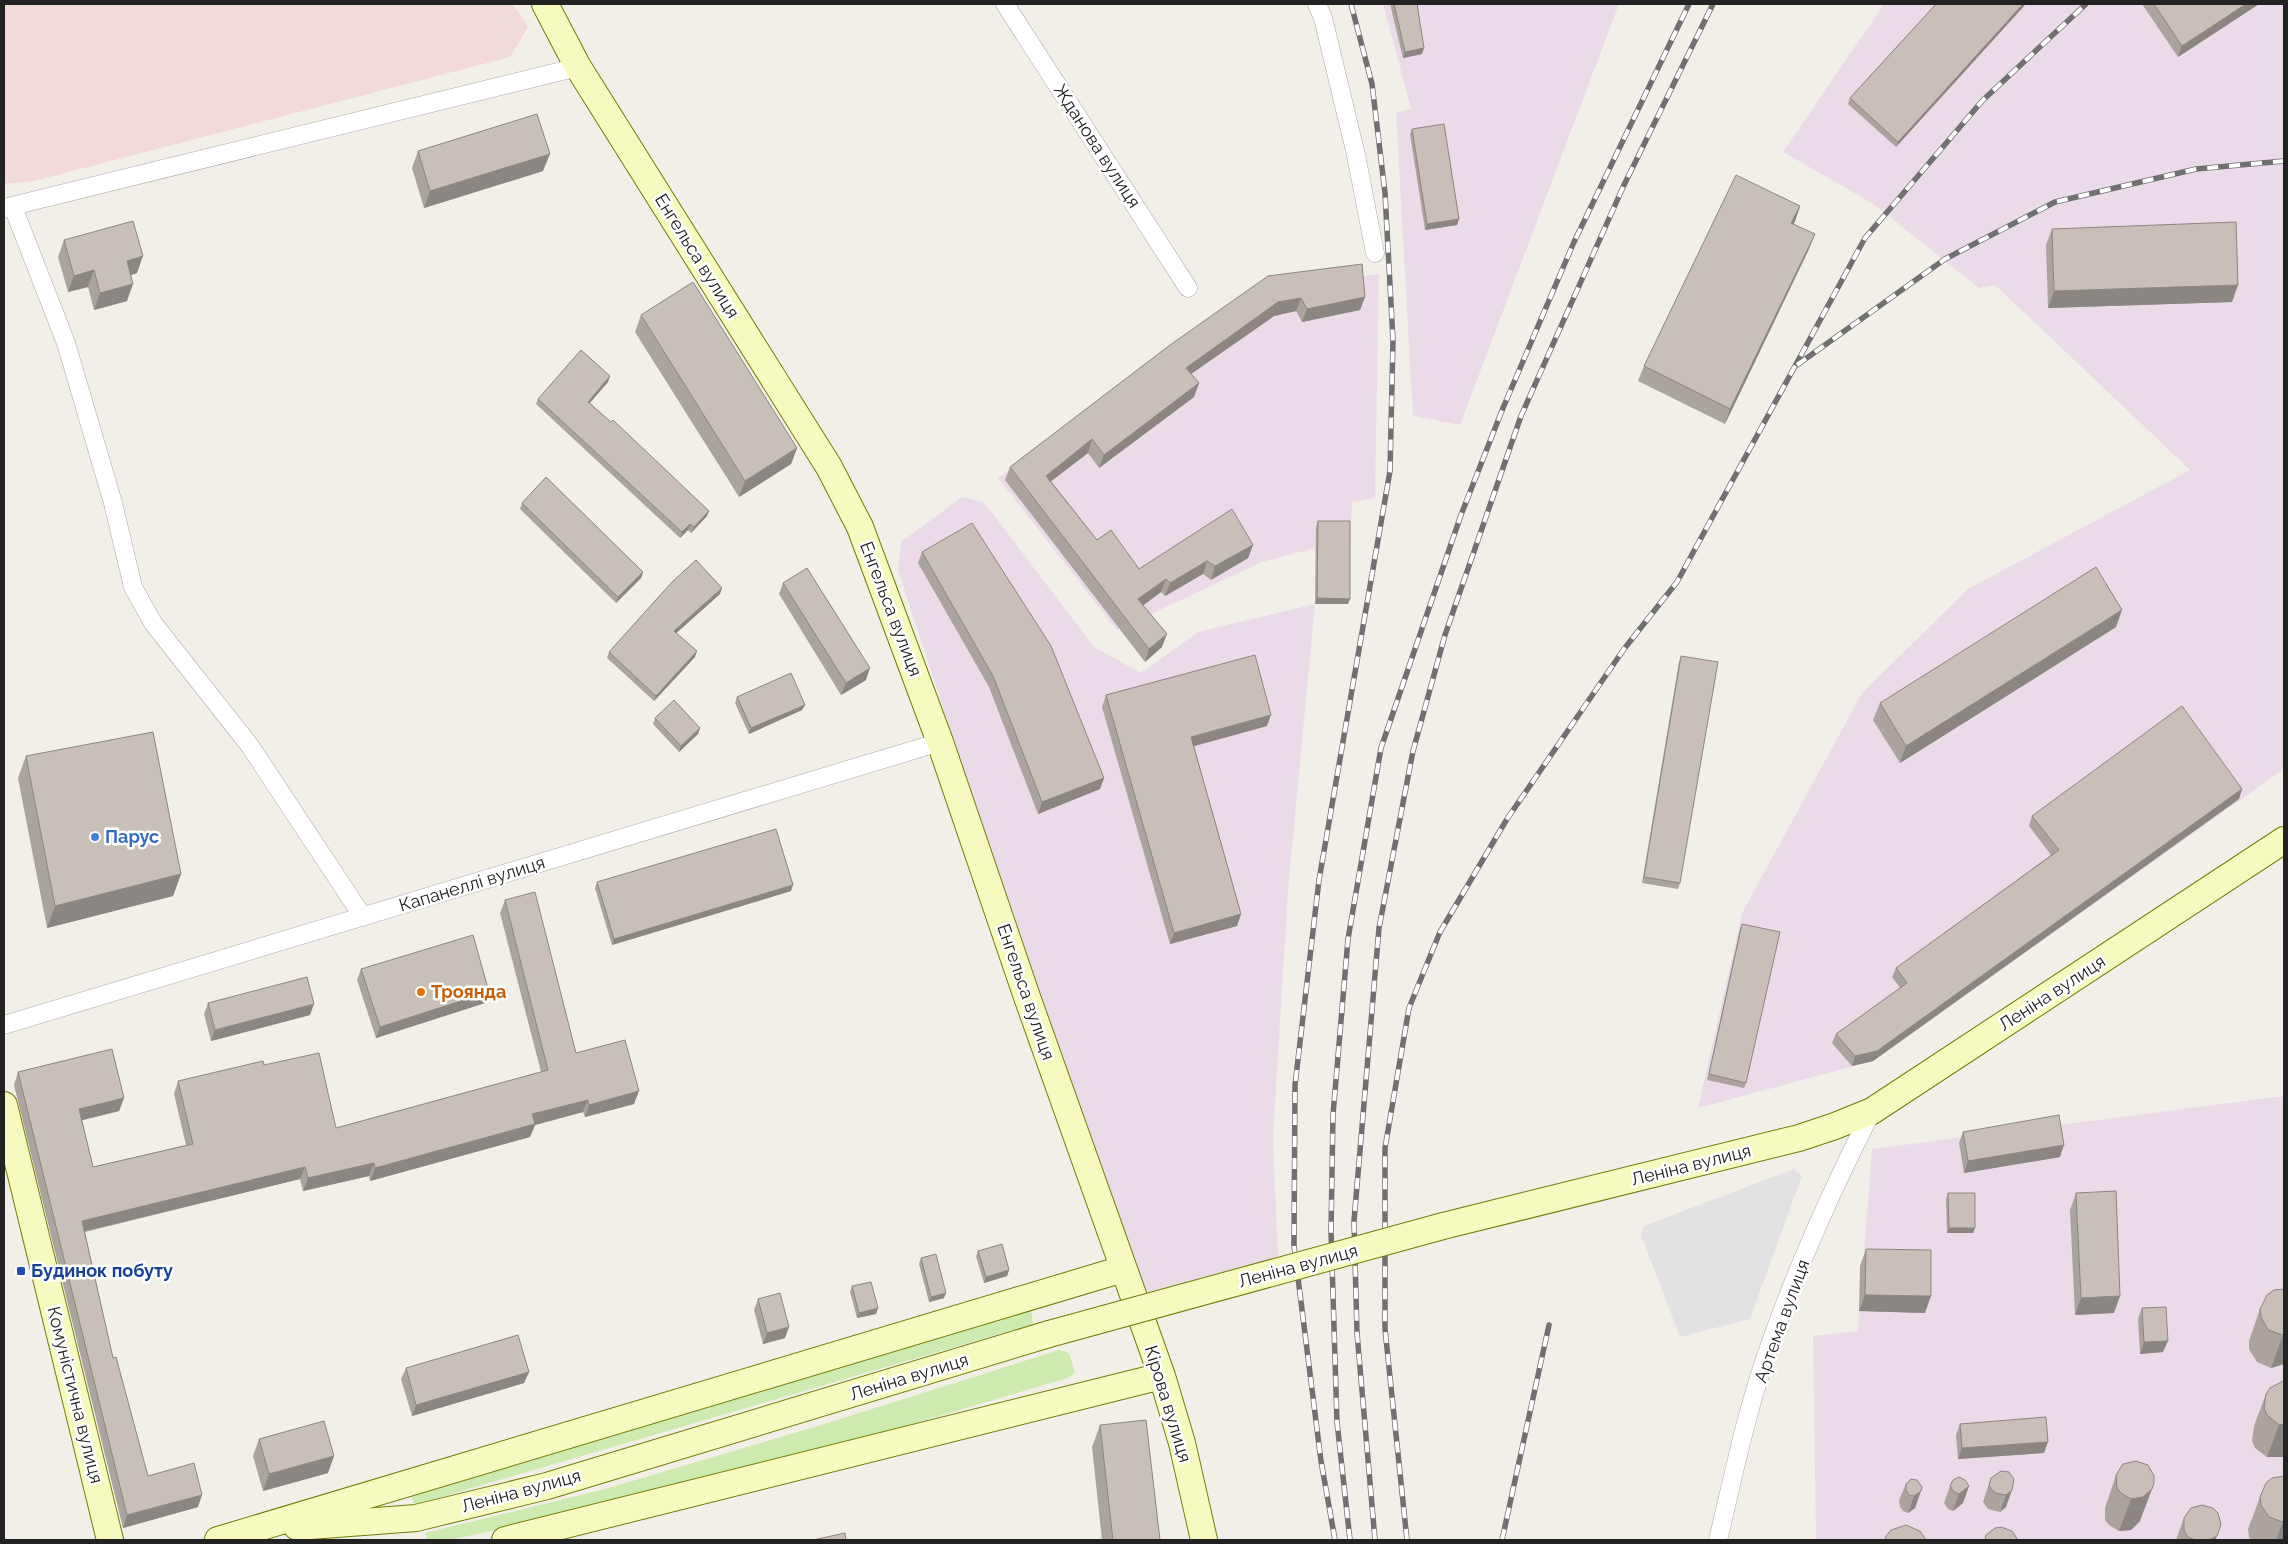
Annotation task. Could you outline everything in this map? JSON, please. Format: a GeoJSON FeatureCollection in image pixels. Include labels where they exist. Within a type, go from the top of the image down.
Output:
{"type":"FeatureCollection","features":[{"type":"Feature","properties":{"kind":"street","name":"Жданова вулиця"},"geometry":{"type":"LineString","coordinates":[[1005,4],[1188,288]]}},
{"type":"Feature","properties":{"kind":"street"},"geometry":{"type":"LineString","coordinates":[[1317,4],[1323,18],[1356,155],[1375,253]]}},
{"type":"Feature","properties":{"kind":"street","name":"Енгельса вулиця"},"geometry":{"type":"LineString","coordinates":[[548,5],[578,67],[829,467],[860,527],[940,742],[1123,1269]]}},
{"type":"Feature","properties":{"kind":"street"},"geometry":{"type":"LineString","coordinates":[[363,916],[250,746],[153,623],[133,587],[113,503],[66,343],[8,208],[578,67]]}},
{"type":"Feature","properties":{"kind":"street","name":"Капанеллі вулиця"},"geometry":{"type":"LineString","coordinates":[[4,1025],[940,742]]}},
{"type":"Feature","properties":{"kind":"street","name":"Леніна вулиця"},"geometry":{"type":"LineString","coordinates":[[247,1531],[416,1518],[547,1486],[1049,1334],[1443,1226],[1799,1138],[1835,1126],[1872,1111],[2284,840]]}},
{"type":"Feature","properties":{"kind":"street","name":"Комуністична вулиця"},"geometry":{"type":"LineString","coordinates":[[4,1105],[110,1540]]}},
{"type":"Feature","properties":{"kind":"street","name":"Артема вулиця"},"geometry":{"type":"LineString","coordinates":[[1718,1540],[1744,1436],[1771,1340],[1810,1244],[1872,1111]]}},
{"type":"Feature","properties":{"kind":"street","name":"Кірова вулиця"},"geometry":{"type":"LineString","coordinates":[[1123,1269],[1162,1376],[1182,1443],[1204,1540]]}},
{"type":"Feature","properties":{"kind":"street","name":"Леніна вулиця"},"geometry":{"type":"LineString","coordinates":[[218,1540],[1123,1269]]}},
{"type":"Feature","properties":{"kind":"street"},"geometry":{"type":"LineString","coordinates":[[505,1540],[1162,1376]]}},
{"type":"Feature","properties":{"kind":"street"},"geometry":{"type":"LineString","coordinates":[[372,1540],[416,1518]]}},
{"type":"Feature","properties":{"kind":"shaded area"},"geometry":{"type":"Polygon","coordinates":[[[4,4],[513,4],[528,27],[510,57],[34,181],[4,184],[4,4]]]}},
{"type":"Feature","properties":{"kind":"shaded area"},"geometry":{"type":"Polygon","coordinates":[[[1383,4],[1619,4],[1460,425],[1413,416],[1396,113],[1411,109],[1383,4]]]}},
{"type":"Feature","properties":{"kind":"shaded area"},"geometry":{"type":"Polygon","coordinates":[[[1884,4],[2284,4],[2284,769],[1873,1061],[1698,1108],[1742,913],[1862,693],[1968,589],[2190,470],[1995,285],[1979,288],[1875,205],[1783,152],[1884,4]]]}},
{"type":"Feature","properties":{"kind":"shaded area"},"geometry":{"type":"Polygon","coordinates":[[[1379,274],[1375,498],[1352,502],[1348,604],[1315,604],[1315,548],[1262,562],[1117,630],[998,478],[1253,291],[1379,274]]]}},
{"type":"Feature","properties":{"kind":"shaded area"},"geometry":{"type":"Polygon","coordinates":[[[962,497],[984,502],[1094,647],[1141,673],[1198,632],[1315,604],[1288,891],[1273,1138],[1278,1257],[1141,1294],[1065,1079],[898,570],[901,542],[962,497]]]}},
{"type":"Feature","properties":{"kind":"shaded area"},"geometry":{"type":"Polygon","coordinates":[[[2284,1096],[2284,1540],[1816,1540],[1813,1336],[1858,1331],[1872,1149],[2284,1096]]]}},
{"type":"Feature","properties":{"kind":"shaded area"},"geometry":{"type":"Polygon","coordinates":[[[1794,1169],[1802,1176],[1750,1319],[1680,1337],[1641,1235],[1644,1226],[1794,1169]]]}},
{"type":"Feature","properties":{"kind":"green space"},"geometry":{"type":"Polygon","coordinates":[[[1031,1308],[1033,1324],[414,1505],[410,1491],[1031,1308]]]}},
{"type":"Feature","properties":{"kind":"green space"},"geometry":{"type":"Polygon","coordinates":[[[1059,1350],[1069,1353],[1075,1373],[1068,1378],[892,1430],[610,1505],[450,1540],[428,1540],[425,1533],[605,1489],[818,1426],[1059,1350]]]}},
{"type":"Feature","properties":{"kind":"building"},"geometry":{"type":"Polygon","coordinates":[[[1394,4],[1417,4],[1424,48],[1405,52],[1394,4]]]}},
{"type":"Feature","properties":{"kind":"building"},"geometry":{"type":"Polygon","coordinates":[[[1936,4],[2023,4],[1898,142],[1850,98],[1936,4]]]}},
{"type":"Feature","properties":{"kind":"building"},"geometry":{"type":"Polygon","coordinates":[[[2154,4],[2246,4],[2182,46],[2154,4]]]}},
{"type":"Feature","properties":{"kind":"building"},"geometry":{"type":"Polygon","coordinates":[[[537,114],[550,154],[430,191],[418,151],[537,114]]]}},
{"type":"Feature","properties":{"kind":"building"},"geometry":{"type":"Polygon","coordinates":[[[1444,124],[1459,219],[1427,224],[1412,129],[1444,124]]]}},
{"type":"Feature","properties":{"kind":"building"},"geometry":{"type":"Polygon","coordinates":[[[1736,175],[1800,206],[1791,223],[1815,234],[1730,409],[1644,366],[1736,175]]]}},
{"type":"Feature","properties":{"kind":"building"},"geometry":{"type":"Polygon","coordinates":[[[133,221],[143,256],[127,261],[133,284],[100,293],[94,270],[74,276],[64,240],[133,221]]]}},
{"type":"Feature","properties":{"kind":"building"},"geometry":{"type":"Polygon","coordinates":[[[2236,222],[2238,285],[2054,291],[2052,229],[2236,222]]]}},
{"type":"Feature","properties":{"kind":"building"},"geometry":{"type":"Polygon","coordinates":[[[1362,264],[1365,297],[1307,309],[1301,298],[1278,302],[1186,368],[1199,383],[1104,455],[1092,439],[1046,476],[1097,540],[1111,530],[1139,569],[1232,509],[1253,545],[1215,566],[1207,561],[1170,583],[1166,579],[1138,599],[1167,634],[1149,649],[1010,467],[1170,345],[1268,276],[1362,264]]]}},
{"type":"Feature","properties":{"kind":"building"},"geometry":{"type":"Polygon","coordinates":[[[693,282],[797,448],[745,481],[641,315],[693,282]]]}},
{"type":"Feature","properties":{"kind":"building"},"geometry":{"type":"Polygon","coordinates":[[[581,350],[610,376],[588,402],[611,422],[613,420],[709,511],[694,527],[690,524],[682,532],[538,399],[581,350]]]}},
{"type":"Feature","properties":{"kind":"building"},"geometry":{"type":"Polygon","coordinates":[[[546,477],[643,572],[618,597],[522,503],[546,477]]]}},
{"type":"Feature","properties":{"kind":"building"},"geometry":{"type":"Polygon","coordinates":[[[1318,521],[1350,521],[1350,599],[1317,598],[1318,521]]]}},
{"type":"Feature","properties":{"kind":"building"},"geometry":{"type":"Polygon","coordinates":[[[972,523],[1051,646],[1104,778],[1042,802],[993,676],[922,552],[972,523]]]}},
{"type":"Feature","properties":{"kind":"building"},"geometry":{"type":"Polygon","coordinates":[[[696,560],[722,588],[674,631],[697,651],[656,696],[609,652],[672,582],[696,560]]]}},
{"type":"Feature","properties":{"kind":"building"},"geometry":{"type":"Polygon","coordinates":[[[2096,567],[2122,610],[1906,746],[1880,703],[2096,567]]]}},
{"type":"Feature","properties":{"kind":"building"},"geometry":{"type":"Polygon","coordinates":[[[807,568],[870,668],[846,683],[783,583],[807,568]]]}},
{"type":"Feature","properties":{"kind":"building"},"geometry":{"type":"Polygon","coordinates":[[[1255,655],[1271,715],[1191,737],[1241,914],[1174,933],[1106,695],[1255,655]]]}},
{"type":"Feature","properties":{"kind":"building"},"geometry":{"type":"Polygon","coordinates":[[[1681,656],[1718,662],[1680,883],[1644,877],[1681,656]]]}},
{"type":"Feature","properties":{"kind":"building"},"geometry":{"type":"Polygon","coordinates":[[[791,673],[805,705],[751,728],[737,697],[791,673]]]}},
{"type":"Feature","properties":{"kind":"building"},"geometry":{"type":"Polygon","coordinates":[[[674,700],[700,728],[681,746],[655,718],[674,700]]]}},
{"type":"Feature","properties":{"kind":"building"},"geometry":{"type":"Polygon","coordinates":[[[2182,706],[2242,789],[1877,1051],[1855,1056],[1836,1034],[1907,983],[1896,968],[2059,850],[2032,816],[2182,706]]]}},
{"type":"Feature","properties":{"kind":"building","name":"Парус"},"geometry":{"type":"Polygon","coordinates":[[[153,732],[181,874],[55,906],[26,756],[153,732]]]}},
{"type":"Feature","properties":{"kind":"building"},"geometry":{"type":"Polygon","coordinates":[[[776,829],[793,885],[614,939],[597,882],[776,829]]]}},
{"type":"Feature","properties":{"kind":"building"},"geometry":{"type":"Polygon","coordinates":[[[535,892],[576,1053],[625,1040],[639,1091],[589,1105],[588,1100],[532,1114],[535,1124],[375,1168],[374,1163],[308,1178],[305,1167],[82,1221],[113,1358],[116,1357],[148,1476],[194,1463],[202,1495],[127,1515],[18,1072],[112,1049],[124,1098],[79,1109],[93,1167],[193,1144],[178,1081],[263,1061],[264,1065],[319,1053],[336,1128],[548,1070],[505,900],[535,892]]]}},
{"type":"Feature","properties":{"kind":"building"},"geometry":{"type":"Polygon","coordinates":[[[1742,924],[1780,932],[1746,1083],[1709,1074],[1742,924]]]}},
{"type":"Feature","properties":{"kind":"building","name":"Троянда"},"geometry":{"type":"Polygon","coordinates":[[[473,935],[489,992],[380,1027],[361,969],[473,935]]]}},
{"type":"Feature","properties":{"kind":"building"},"geometry":{"type":"Polygon","coordinates":[[[307,977],[314,1004],[215,1030],[208,1003],[307,977]]]}},
{"type":"Feature","properties":{"kind":"building"},"geometry":{"type":"Polygon","coordinates":[[[2059,1115],[2064,1145],[1968,1161],[1963,1132],[2059,1115]]]}},
{"type":"Feature","properties":{"kind":"building"},"geometry":{"type":"Polygon","coordinates":[[[2116,1191],[2120,1296],[2081,1298],[2076,1193],[2116,1191]]]}},
{"type":"Feature","properties":{"kind":"building"},"geometry":{"type":"Polygon","coordinates":[[[1948,1193],[1975,1193],[1975,1228],[1949,1228],[1948,1193]]]}},
{"type":"Feature","properties":{"kind":"building"},"geometry":{"type":"Polygon","coordinates":[[[1002,1244],[1009,1270],[986,1277],[978,1251],[1002,1244]]]}},
{"type":"Feature","properties":{"kind":"building"},"geometry":{"type":"Polygon","coordinates":[[[1866,1249],[1931,1250],[1931,1296],[1865,1295],[1866,1249]]]}},
{"type":"Feature","properties":{"kind":"building"},"geometry":{"type":"Polygon","coordinates":[[[936,1254],[946,1293],[931,1297],[921,1258],[936,1254]]]}},
{"type":"Feature","properties":{"kind":"building"},"geometry":{"type":"Polygon","coordinates":[[[871,1282],[878,1308],[859,1313],[852,1286],[871,1282]]]}},
{"type":"Feature","properties":{"kind":"building"},"geometry":{"type":"Polygon","coordinates":[[[2284,1289],[2283,1335],[2268,1330],[2261,1317],[2260,1309],[2267,1295],[2274,1290],[2284,1289]]]}},
{"type":"Feature","properties":{"kind":"building"},"geometry":{"type":"Polygon","coordinates":[[[780,1293],[789,1327],[767,1333],[758,1299],[780,1293]]]}},
{"type":"Feature","properties":{"kind":"building"},"geometry":{"type":"Polygon","coordinates":[[[2166,1307],[2168,1341],[2144,1342],[2142,1308],[2166,1307]]]}},
{"type":"Feature","properties":{"kind":"building"},"geometry":{"type":"Polygon","coordinates":[[[518,1335],[529,1372],[416,1405],[406,1368],[518,1335]]]}},
{"type":"Feature","properties":{"kind":"building"},"geometry":{"type":"Polygon","coordinates":[[[2283,1381],[2284,1424],[2279,1425],[2267,1415],[2264,1408],[2266,1394],[2270,1388],[2283,1381]]]}},
{"type":"Feature","properties":{"kind":"building"},"geometry":{"type":"Polygon","coordinates":[[[2046,1417],[2048,1442],[1962,1448],[1960,1424],[2046,1417]]]}},
{"type":"Feature","properties":{"kind":"building"},"geometry":{"type":"Polygon","coordinates":[[[1146,1420],[1160,1540],[1113,1540],[1100,1425],[1146,1420]]]}},
{"type":"Feature","properties":{"kind":"building"},"geometry":{"type":"Polygon","coordinates":[[[324,1421],[334,1456],[269,1474],[259,1439],[324,1421]]]}},
{"type":"Feature","properties":{"kind":"building"},"geometry":{"type":"Polygon","coordinates":[[[2136,1461],[2148,1465],[2154,1476],[2154,1483],[2152,1489],[2143,1497],[2131,1499],[2117,1488],[2116,1475],[2123,1464],[2136,1461]]]}},
{"type":"Feature","properties":{"kind":"building"},"geometry":{"type":"Polygon","coordinates":[[[2001,1471],[2009,1472],[2014,1479],[2012,1490],[2006,1495],[1995,1493],[1989,1486],[1991,1478],[2001,1471]]]}},
{"type":"Feature","properties":{"kind":"building"},"geometry":{"type":"Polygon","coordinates":[[[2284,1476],[2283,1522],[2269,1517],[2261,1505],[2260,1497],[2266,1483],[2272,1478],[2284,1476]]]}},
{"type":"Feature","properties":{"kind":"building"},"geometry":{"type":"Polygon","coordinates":[[[1959,1477],[1965,1480],[1969,1486],[1959,1494],[1954,1492],[1950,1486],[1953,1480],[1959,1477]]]}},
{"type":"Feature","properties":{"kind":"building"},"geometry":{"type":"Polygon","coordinates":[[[1911,1479],[1917,1480],[1922,1487],[1921,1491],[1914,1496],[1909,1495],[1906,1490],[1906,1484],[1911,1479]]]}},
{"type":"Feature","properties":{"kind":"building"},"geometry":{"type":"Polygon","coordinates":[[[2202,1505],[2213,1508],[2218,1513],[2221,1524],[2217,1536],[2209,1540],[2195,1540],[2188,1537],[2184,1531],[2184,1518],[2191,1508],[2202,1505]]]}},
{"type":"Feature","properties":{"kind":"building"},"geometry":{"type":"Polygon","coordinates":[[[1906,1525],[1920,1531],[1926,1540],[1885,1540],[1891,1530],[1906,1525]]]}},
{"type":"Feature","properties":{"kind":"building"},"geometry":{"type":"Polygon","coordinates":[[[2001,1527],[2012,1531],[2018,1540],[1985,1540],[1986,1535],[1995,1528],[2001,1527]]]}},
{"type":"Feature","properties":{"kind":"building"},"geometry":{"type":"Polygon","coordinates":[[[845,1533],[846,1540],[813,1540],[845,1533]]]}},
{"type":"Feature","properties":{"kind":"railway"},"geometry":{"type":"LineString","coordinates":[[1335,1540],[1321,1461],[1294,1246],[1295,1085],[1319,880],[1390,471],[1393,340],[1385,193],[1372,84],[1351,4]]}},
{"type":"Feature","properties":{"kind":"railway"},"geometry":{"type":"LineString","coordinates":[[1350,1540],[1337,1422],[1331,1231],[1333,1115],[1348,939],[1381,748],[1461,515],[1503,408],[1574,242],[1689,4]]}},
{"type":"Feature","properties":{"kind":"railway"},"geometry":{"type":"LineString","coordinates":[[1375,1540],[1357,1333],[1354,1221],[1379,928],[1413,751],[1445,635],[1521,416],[1624,185],[1713,4]]}},
{"type":"Feature","properties":{"kind":"railway"},"geometry":{"type":"LineString","coordinates":[[1407,1540],[1385,1329],[1385,1148],[1409,1008],[1440,932],[1507,819],[1624,649],[1677,582],[1865,238],[1983,100],[2086,4]]}},
{"type":"Feature","properties":{"kind":"railway"},"geometry":{"type":"LineString","coordinates":[[1797,365],[1945,259],[2055,202],[2196,169],[2284,161]]}},
{"type":"Feature","properties":{"kind":"railway"},"geometry":{"type":"LineString","coordinates":[[1502,1540],[1549,1325]]}},
{"type":"Feature","properties":{"kind":"place","name":"Парус"},"geometry":{"type":"Point","coordinates":[95,837]}},
{"type":"Feature","properties":{"kind":"place","name":"Троянда"},"geometry":{"type":"Point","coordinates":[421,992]}},
{"type":"Feature","properties":{"kind":"place","name":"Будинок побуту"},"geometry":{"type":"Point","coordinates":[21,1271]}}]}
